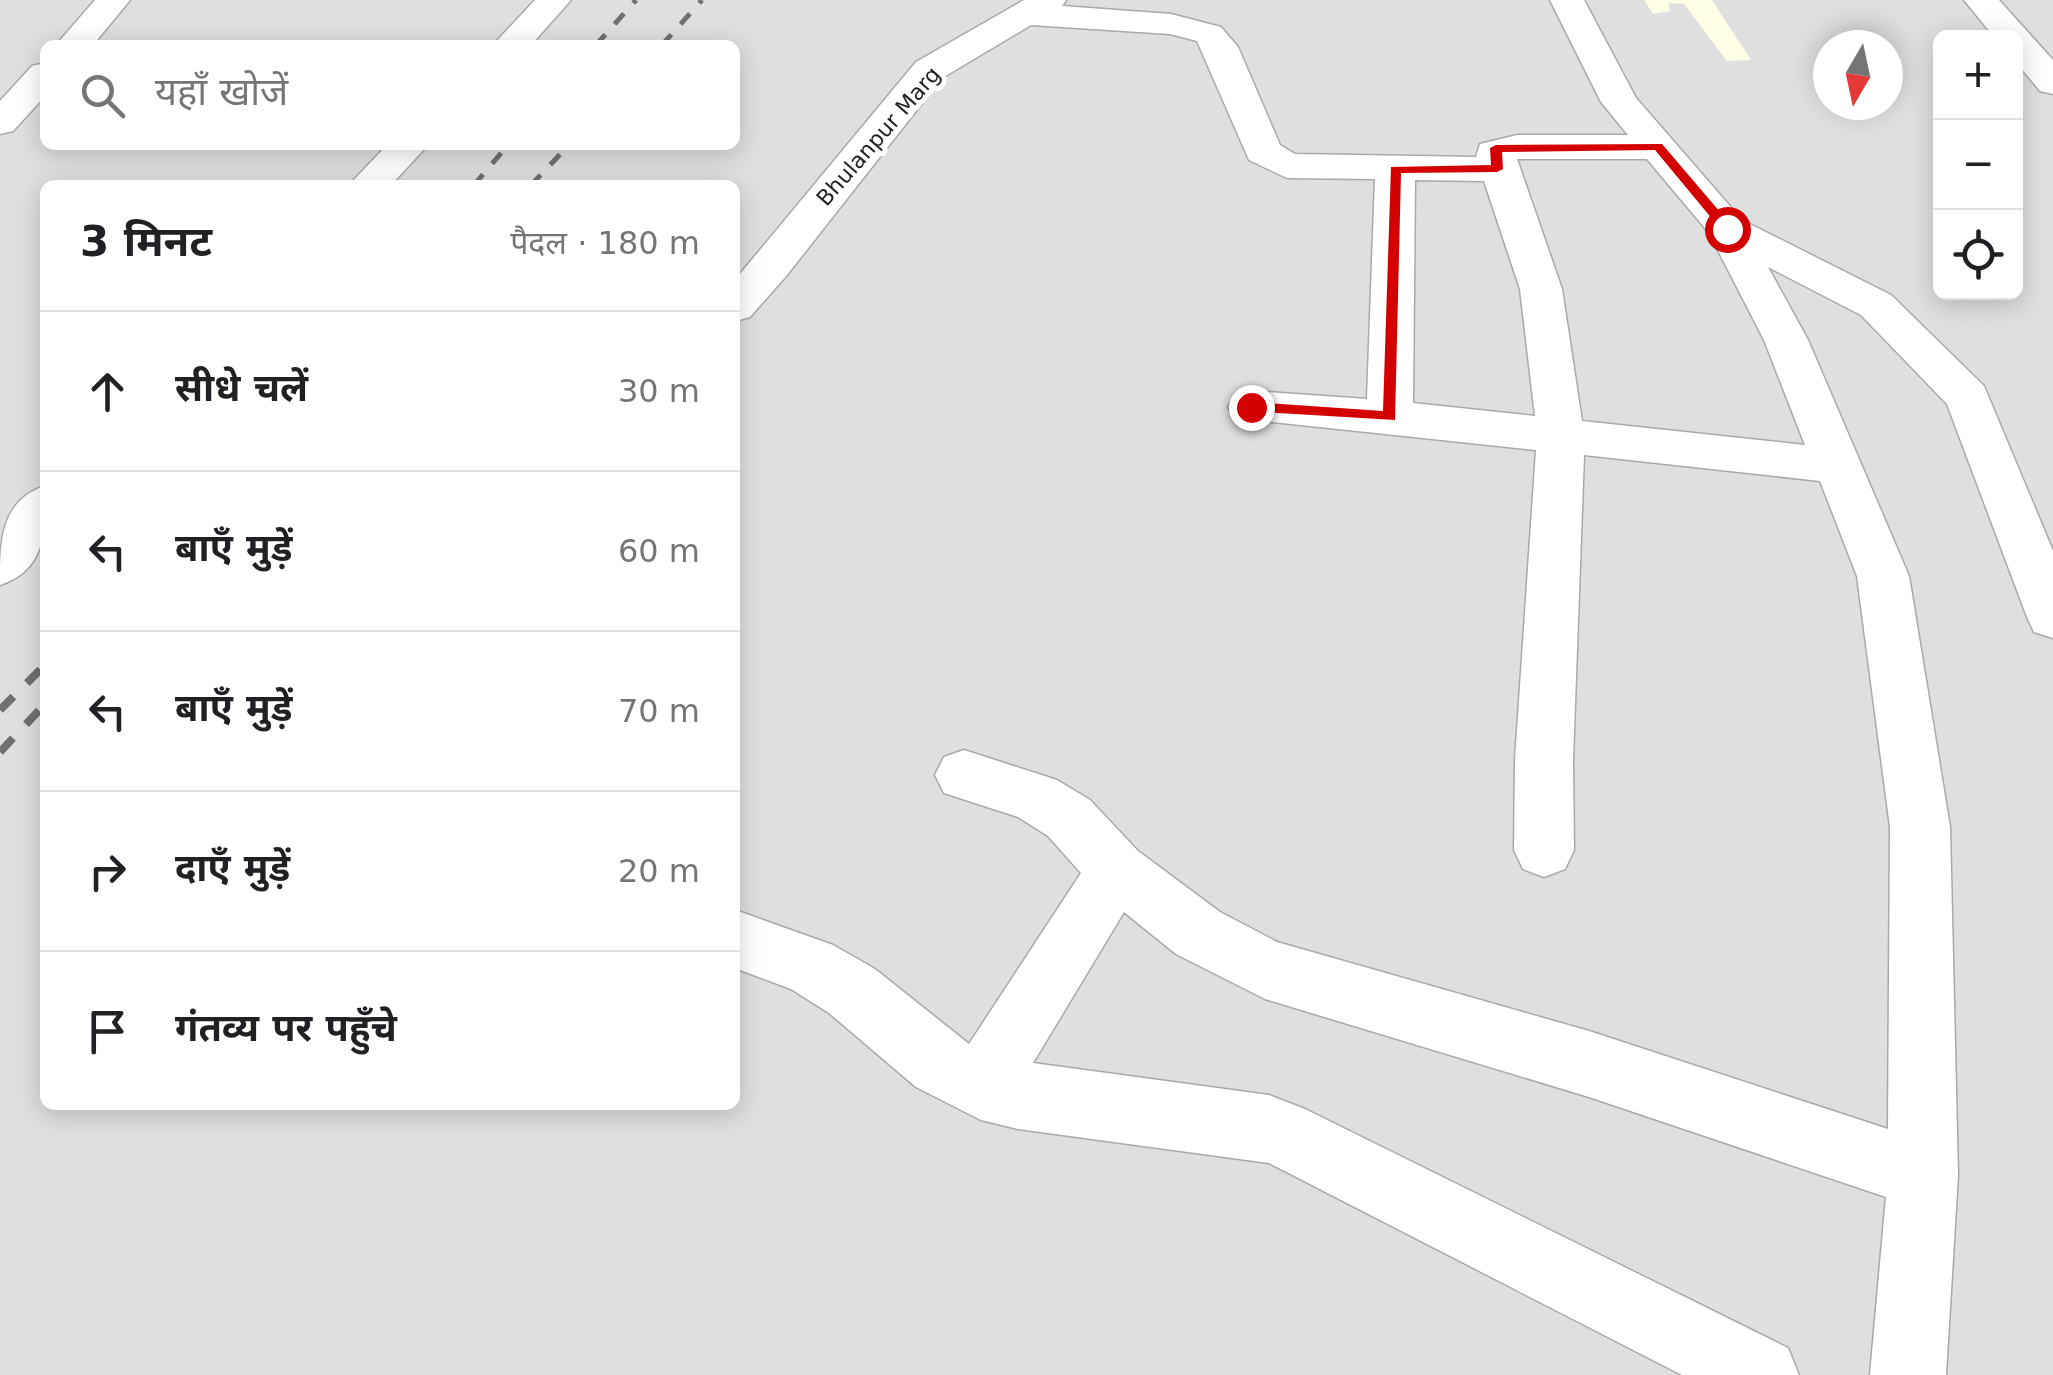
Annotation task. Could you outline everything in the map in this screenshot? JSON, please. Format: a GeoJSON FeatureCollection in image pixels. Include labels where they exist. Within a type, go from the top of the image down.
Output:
{"type":"FeatureCollection","features":[{"type":"Feature","properties":{"kind":"street"},"geometry":{"type":"LineString","coordinates":[[78,40],[114,0]]}},
{"type":"Feature","properties":{"kind":"street"},"geometry":{"type":"LineString","coordinates":[[516,40],[554,0]]}},
{"type":"Feature","properties":{"kind":"street"},"geometry":{"type":"LineString","coordinates":[[1568,0],[1620,102],[1727,229],[1786,340],[1883,576],[1920,827],[1924,1175],[1908,1375]]}},
{"type":"Feature","properties":{"kind":"street"},"geometry":{"type":"LineString","coordinates":[[1981,0],[2007,30]]}},
{"type":"Feature","properties":{"kind":"street"},"geometry":{"type":"LineString","coordinates":[[1035,7],[1196,28],[1210,34],[1220,47],[1263,152],[1272,160],[1304,168],[1497,169]]}},
{"type":"Feature","properties":{"kind":"street","name":"Bhulanpur Marg"},"geometry":{"type":"LineString","coordinates":[[740,301],[929,70],[1035,7]]}},
{"type":"Feature","properties":{"kind":"street"},"geometry":{"type":"LineString","coordinates":[[2023,48],[2053,83]]}},
{"type":"Feature","properties":{"kind":"street"},"geometry":{"type":"LineString","coordinates":[[0,123],[40,79]]}},
{"type":"Feature","properties":{"kind":"street"},"geometry":{"type":"LineString","coordinates":[[1544,850],[1544,760],[1561,436],[1540,289],[1497,169],[1496,148],[1658,146]]}},
{"type":"Feature","properties":{"kind":"street"},"geometry":{"type":"LineString","coordinates":[[374,180],[404,150]]}},
{"type":"Feature","properties":{"kind":"street"},"geometry":{"type":"LineString","coordinates":[[1390,417],[1395,170]]}},
{"type":"Feature","properties":{"kind":"street"},"geometry":{"type":"LineString","coordinates":[[1727,229],[1876,305],[1968,397],[2053,617]]}},
{"type":"Feature","properties":{"kind":"street"},"geometry":{"type":"LineString","coordinates":[[1251,407],[1390,417],[1839,466]]}},
{"type":"Feature","properties":{"kind":"street"},"geometry":{"type":"LineString","coordinates":[[0,565],[40,511]]}},
{"type":"Feature","properties":{"kind":"street"},"geometry":{"type":"LineString","coordinates":[[964,775],[1036,798],[1068,818],[1118,870],[1198,933],[1266,969],[1589,1064],[1924,1175]]}},
{"type":"Feature","properties":{"kind":"street"},"geometry":{"type":"LineString","coordinates":[[981,1086],[1118,870]]}},
{"type":"Feature","properties":{"kind":"street"},"geometry":{"type":"LineString","coordinates":[[740,941],[780,953],[838,983],[938,1064],[981,1086],[1018,1095],[1269,1130],[1305,1143],[1761,1375]]}},
{"type":"Feature","properties":{"kind":"shaded area"},"geometry":{"type":"Polygon","coordinates":[[[0,0],[2053,0],[2053,1375],[0,1375],[0,0]]]}},
{"type":"Feature","properties":{"kind":"shaded area"},"geometry":{"type":"Polygon","coordinates":[[[1644,0],[1712,0],[1751,60],[1727,61],[1684,4],[1668,3],[1670,11],[1653,14],[1644,0]]]}},
{"type":"Feature","properties":{"kind":"railway"},"geometry":{"type":"LineString","coordinates":[[600,40],[636,0]]}},
{"type":"Feature","properties":{"kind":"railway"},"geometry":{"type":"LineString","coordinates":[[666,40],[702,0]]}},
{"type":"Feature","properties":{"kind":"railway"},"geometry":{"type":"LineString","coordinates":[[478,180],[504,150]]}},
{"type":"Feature","properties":{"kind":"railway"},"geometry":{"type":"LineString","coordinates":[[536,180],[564,150]]}},
{"type":"Feature","properties":{"kind":"railway"},"geometry":{"type":"LineString","coordinates":[[0,710],[40,670]]}},
{"type":"Feature","properties":{"kind":"railway"},"geometry":{"type":"LineString","coordinates":[[0,752],[40,709]]}},
{"type":"Feature","properties":{"kind":"route"},"geometry":{"type":"LineString","coordinates":[[1251,407],[1390,417],[1395,170],[1497,169],[1496,148],[1658,146],[1727,229]]}}]}
